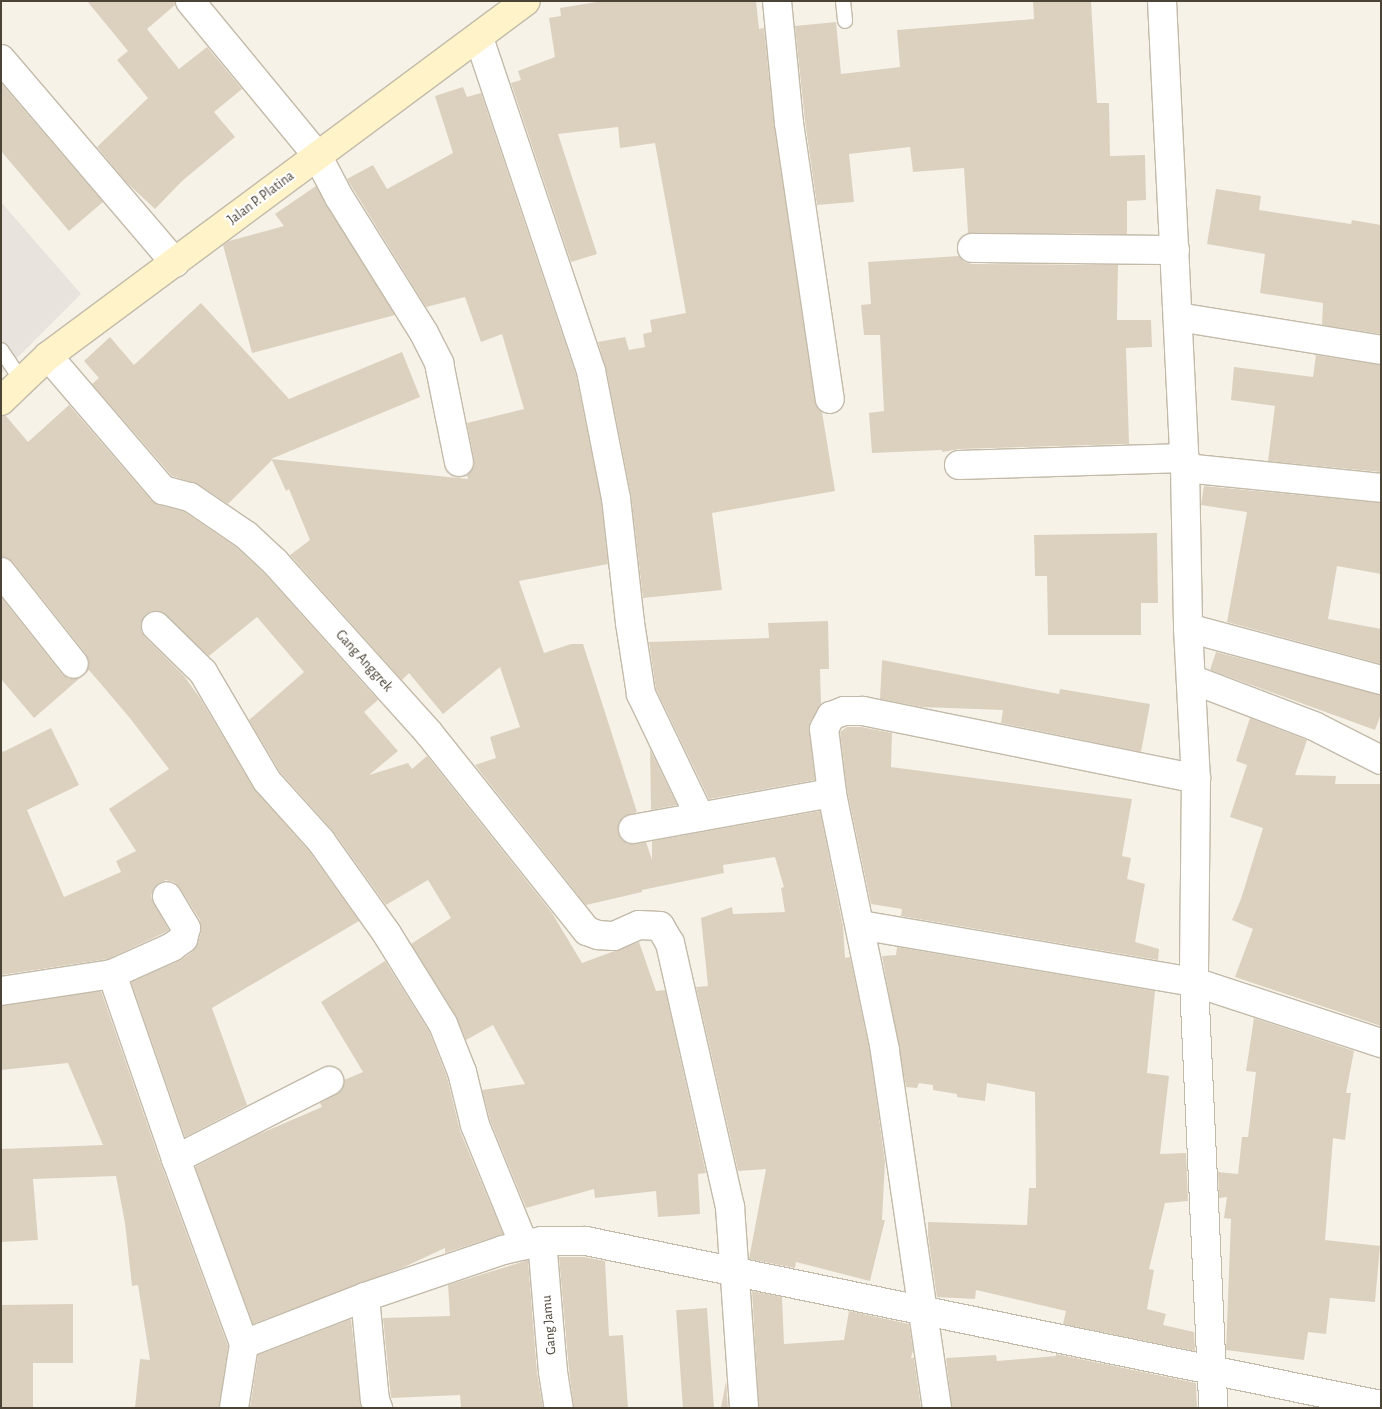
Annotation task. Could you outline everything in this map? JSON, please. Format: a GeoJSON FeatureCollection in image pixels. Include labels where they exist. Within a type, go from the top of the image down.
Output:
{"type":"FeatureCollection","features":[{"type":"Feature","properties":{"kind":"street"},"geometry":{"type":"LineString","coordinates":[[190,1],[317,155],[338,197],[407,304],[439,363],[459,462]]}},
{"type":"Feature","properties":{"kind":"street","name":"Jalan P. Platina"},"geometry":{"type":"LineString","coordinates":[[1,401],[48,356],[175,263],[317,155],[479,38],[526,1]]}},
{"type":"Feature","properties":{"kind":"street"},"geometry":{"type":"LineString","coordinates":[[777,1],[789,123],[830,399]]}},
{"type":"Feature","properties":{"kind":"street"},"geometry":{"type":"LineString","coordinates":[[1162,1],[1185,463],[1188,628],[1196,779],[1194,982],[1212,1408]]}},
{"type":"Feature","properties":{"kind":"street"},"geometry":{"type":"LineString","coordinates":[[479,38],[591,371],[616,498],[630,623],[641,694],[700,817]]}},
{"type":"Feature","properties":{"kind":"street"},"geometry":{"type":"LineString","coordinates":[[1,58],[175,263]]}},
{"type":"Feature","properties":{"kind":"street"},"geometry":{"type":"LineString","coordinates":[[972,248],[1175,250]]}},
{"type":"Feature","properties":{"kind":"street"},"geometry":{"type":"LineString","coordinates":[[1178,317],[1381,350]]}},
{"type":"Feature","properties":{"kind":"street","name":"Gang Anggrek"},"geometry":{"type":"LineString","coordinates":[[48,356],[163,490],[190,497],[246,535],[275,562],[428,732],[587,931],[598,935],[614,936],[639,925],[660,926],[670,942],[730,1207],[734,1272]]}},
{"type":"Feature","properties":{"kind":"street"},"geometry":{"type":"LineString","coordinates":[[960,465],[1185,463],[1381,488]]}},
{"type":"Feature","properties":{"kind":"street"},"geometry":{"type":"LineString","coordinates":[[1,572],[74,664]]}},
{"type":"Feature","properties":{"kind":"street","name":"Gang Jamu"},"geometry":{"type":"LineString","coordinates":[[156,626],[203,672],[267,781],[321,841],[387,934],[443,1024],[462,1072],[475,1125],[533,1243],[560,1408]]}},
{"type":"Feature","properties":{"kind":"street"},"geometry":{"type":"LineString","coordinates":[[1188,628],[1381,680]]}},
{"type":"Feature","properties":{"kind":"street"},"geometry":{"type":"LineString","coordinates":[[1191,679],[1314,726],[1381,760]]}},
{"type":"Feature","properties":{"kind":"street"},"geometry":{"type":"LineString","coordinates":[[937,1408],[885,1050],[832,793],[824,729],[831,716],[844,712],[863,711],[1196,779]]}},
{"type":"Feature","properties":{"kind":"street"},"geometry":{"type":"LineString","coordinates":[[633,829],[832,793]]}},
{"type":"Feature","properties":{"kind":"street"},"geometry":{"type":"LineString","coordinates":[[1,992],[112,974],[172,947],[183,939],[186,928],[167,896]]}},
{"type":"Feature","properties":{"kind":"street"},"geometry":{"type":"LineString","coordinates":[[860,925],[1194,982],[1381,1043]]}},
{"type":"Feature","properties":{"kind":"street"},"geometry":{"type":"LineString","coordinates":[[112,974],[176,1158],[244,1344],[234,1408]]}},
{"type":"Feature","properties":{"kind":"street"},"geometry":{"type":"LineString","coordinates":[[176,1158],[329,1081]]}},
{"type":"Feature","properties":{"kind":"street"},"geometry":{"type":"LineString","coordinates":[[244,1344],[365,1297],[503,1250],[533,1243],[586,1241],[1381,1405]]}},
{"type":"Feature","properties":{"kind":"street"},"geometry":{"type":"LineString","coordinates":[[734,1272],[744,1408]]}},
{"type":"Feature","properties":{"kind":"street"},"geometry":{"type":"LineString","coordinates":[[365,1297],[375,1400],[378,1408]]}},
{"type":"Feature","properties":{"kind":"lane"},"geometry":{"type":"LineString","coordinates":[[843,1],[845,21]]}},
{"type":"Feature","properties":{"kind":"lane"},"geometry":{"type":"LineString","coordinates":[[1,350],[22,381]]}},
{"type":"Feature","properties":{"kind":"shaded area"},"geometry":{"type":"Polygon","coordinates":[[[1,202],[81,294],[1,374],[1,202]]]}},
{"type":"Feature","properties":{"kind":"building"},"geometry":{"type":"Polygon","coordinates":[[[87,1],[175,1],[175,5],[147,29],[179,69],[207,47],[242,89],[214,112],[235,137],[182,181],[155,209],[126,182],[97,147],[148,98],[117,60],[128,51],[87,1]]]}},
{"type":"Feature","properties":{"kind":"building"},"geometry":{"type":"Polygon","coordinates":[[[603,1],[756,1],[759,29],[764,28],[774,125],[815,401],[822,412],[835,491],[712,513],[722,590],[643,598],[631,495],[606,368],[598,342],[625,337],[629,350],[645,347],[643,334],[652,332],[650,320],[686,313],[655,143],[620,148],[618,127],[558,134],[597,254],[571,262],[511,83],[521,80],[518,71],[555,57],[549,18],[561,16],[560,8],[603,1]]]}},
{"type":"Feature","properties":{"kind":"building"},"geometry":{"type":"Polygon","coordinates":[[[1033,1],[1091,1],[1097,103],[1109,103],[1110,156],[1145,155],[1146,200],[1127,201],[1127,234],[968,233],[964,168],[913,172],[910,147],[849,154],[854,202],[817,205],[805,121],[795,26],[836,22],[841,74],[900,67],[897,30],[1034,19],[1033,1]]]}},
{"type":"Feature","properties":{"kind":"building"},"geometry":{"type":"Polygon","coordinates":[[[1,83],[103,202],[69,231],[1,151],[1,83]]]}},
{"type":"Feature","properties":{"kind":"building"},"geometry":{"type":"Polygon","coordinates":[[[463,87],[467,97],[481,93],[576,375],[601,500],[608,564],[519,581],[544,653],[571,644],[583,644],[637,812],[623,817],[619,823],[618,831],[621,839],[628,844],[646,842],[652,860],[652,841],[820,811],[843,926],[845,958],[850,957],[870,1053],[885,1162],[882,1220],[885,1220],[870,1281],[796,1262],[795,1268],[749,1259],[766,1169],[738,1171],[696,987],[708,986],[701,918],[732,907],[733,914],[785,912],[781,888],[784,887],[775,857],[723,865],[724,873],[642,890],[642,892],[586,905],[475,765],[496,758],[490,737],[520,727],[500,667],[443,714],[409,673],[402,680],[290,555],[310,540],[289,489],[286,491],[272,460],[228,504],[198,484],[172,476],[92,384],[99,378],[84,361],[110,337],[134,365],[201,303],[289,399],[402,352],[420,397],[271,459],[468,479],[467,475],[474,467],[474,459],[467,423],[524,409],[502,334],[481,342],[465,297],[426,307],[347,179],[373,165],[387,189],[453,153],[435,96],[463,87]]]}},
{"type":"Feature","properties":{"kind":"building"},"geometry":{"type":"Polygon","coordinates":[[[316,186],[395,315],[252,353],[223,245],[229,241],[284,226],[275,214],[316,186]]]}},
{"type":"Feature","properties":{"kind":"building"},"geometry":{"type":"Polygon","coordinates":[[[1216,189],[1261,196],[1259,210],[1351,224],[1352,220],[1381,225],[1381,334],[1322,325],[1323,303],[1260,293],[1265,254],[1207,244],[1216,189]]]}},
{"type":"Feature","properties":{"kind":"building"},"geometry":{"type":"Polygon","coordinates":[[[959,256],[964,262],[972,264],[1118,265],[1117,320],[1151,320],[1152,347],[1126,348],[1129,444],[872,453],[869,413],[884,411],[880,335],[864,335],[861,305],[871,304],[868,262],[959,256]]]}},
{"type":"Feature","properties":{"kind":"building"},"geometry":{"type":"Polygon","coordinates":[[[1316,355],[1381,365],[1381,472],[1268,461],[1275,406],[1231,400],[1234,367],[1313,377],[1316,355]]]}},
{"type":"Feature","properties":{"kind":"building"},"geometry":{"type":"Polygon","coordinates":[[[69,405],[151,500],[159,505],[183,511],[236,547],[264,573],[378,700],[364,712],[398,751],[369,775],[408,763],[412,769],[427,756],[552,913],[582,963],[639,942],[656,991],[665,990],[706,1173],[698,1174],[700,1214],[658,1217],[656,1191],[595,1198],[594,1189],[526,1208],[490,1120],[482,1090],[525,1084],[493,1025],[466,1040],[456,1016],[411,944],[451,918],[428,880],[386,905],[333,831],[280,772],[249,720],[304,672],[257,617],[209,656],[160,611],[151,611],[145,615],[141,623],[141,631],[145,637],[184,676],[200,698],[254,789],[309,851],[359,921],[212,1008],[247,1105],[185,1137],[131,982],[181,960],[192,952],[198,943],[201,932],[200,920],[180,888],[174,882],[166,880],[159,883],[154,888],[151,896],[169,930],[164,933],[108,959],[1,975],[1,749],[3,752],[51,728],[79,785],[27,810],[64,897],[121,872],[116,861],[136,851],[109,809],[169,769],[129,717],[89,670],[87,672],[89,662],[86,654],[13,562],[1,557],[1,416],[6,416],[28,442],[69,405]]]}},
{"type":"Feature","properties":{"kind":"building"},"geometry":{"type":"Polygon","coordinates":[[[1204,486],[1381,503],[1381,574],[1337,566],[1328,619],[1381,629],[1381,664],[1227,622],[1247,512],[1201,505],[1204,486]]]}},
{"type":"Feature","properties":{"kind":"building"},"geometry":{"type":"Polygon","coordinates":[[[1157,533],[1158,603],[1141,603],[1141,635],[1048,635],[1047,576],[1035,576],[1034,535],[1157,533]]]}},
{"type":"Feature","properties":{"kind":"building"},"geometry":{"type":"Polygon","coordinates":[[[1,597],[62,674],[69,679],[80,678],[34,718],[1,679],[1,597]]]}},
{"type":"Feature","properties":{"kind":"building"},"geometry":{"type":"Polygon","coordinates":[[[828,621],[829,669],[820,669],[821,705],[810,722],[809,730],[815,780],[709,799],[656,689],[649,642],[769,638],[768,623],[828,621]]]}},
{"type":"Feature","properties":{"kind":"building"},"geometry":{"type":"Polygon","coordinates":[[[1216,652],[1381,695],[1381,714],[1375,730],[1210,670],[1216,652]]]}},
{"type":"Feature","properties":{"kind":"building"},"geometry":{"type":"Polygon","coordinates":[[[882,660],[1059,694],[1060,689],[1150,704],[1141,752],[1001,723],[1003,710],[922,707],[880,699],[882,660]]]}},
{"type":"Feature","properties":{"kind":"building"},"geometry":{"type":"Polygon","coordinates":[[[1250,718],[1307,740],[1295,775],[1336,776],[1335,784],[1381,784],[1381,1026],[1235,977],[1253,929],[1232,920],[1241,899],[1263,828],[1230,817],[1247,765],[1236,761],[1250,718]]]}},
{"type":"Feature","properties":{"kind":"building"},"geometry":{"type":"Polygon","coordinates":[[[847,727],[861,727],[892,733],[891,767],[1132,799],[1122,856],[1131,858],[1127,879],[1145,884],[1135,942],[1159,949],[1158,960],[901,916],[902,909],[871,904],[847,790],[840,732],[847,727]]]}},
{"type":"Feature","properties":{"kind":"building"},"geometry":{"type":"Polygon","coordinates":[[[650,749],[677,805],[651,810],[650,749]]]}},
{"type":"Feature","properties":{"kind":"building"},"geometry":{"type":"Polygon","coordinates":[[[897,947],[1155,991],[1147,1073],[1169,1076],[1160,1154],[1186,1153],[1188,1201],[1165,1203],[1149,1269],[1154,1270],[1147,1309],[1166,1314],[1163,1325],[1194,1332],[1195,1351],[1063,1324],[1066,1311],[976,1290],[975,1299],[937,1297],[928,1236],[928,1222],[1027,1225],[1029,1188],[1036,1188],[1035,1092],[987,1083],[985,1101],[957,1097],[957,1094],[933,1090],[933,1085],[919,1083],[917,1088],[906,1087],[882,956],[896,955],[897,947]]]}},
{"type":"Feature","properties":{"kind":"building"},"geometry":{"type":"Polygon","coordinates":[[[385,961],[429,1031],[447,1077],[460,1131],[503,1234],[445,1253],[445,1248],[404,1267],[253,1324],[195,1167],[257,1135],[322,1107],[320,1103],[342,1090],[344,1080],[363,1072],[321,1002],[385,961]]]}},
{"type":"Feature","properties":{"kind":"building"},"geometry":{"type":"Polygon","coordinates":[[[101,991],[161,1164],[228,1346],[219,1408],[135,1408],[140,1359],[150,1360],[138,1285],[132,1286],[125,1223],[116,1176],[33,1179],[38,1240],[1,1242],[1,1149],[103,1145],[68,1063],[1,1070],[1,1006],[101,991]]]}},
{"type":"Feature","properties":{"kind":"building"},"geometry":{"type":"Polygon","coordinates":[[[1254,1018],[1354,1051],[1346,1093],[1351,1093],[1345,1140],[1333,1138],[1325,1240],[1380,1246],[1375,1302],[1330,1298],[1326,1334],[1308,1332],[1304,1360],[1226,1350],[1231,1219],[1224,1218],[1227,1197],[1219,1198],[1218,1172],[1238,1174],[1242,1137],[1248,1137],[1256,1072],[1246,1071],[1254,1018]]]}},
{"type":"Feature","properties":{"kind":"building"},"geometry":{"type":"Polygon","coordinates":[[[559,1257],[584,1257],[605,1261],[609,1336],[623,1335],[628,1408],[574,1408],[559,1257]]]}},
{"type":"Feature","properties":{"kind":"building"},"geometry":{"type":"Polygon","coordinates":[[[528,1260],[537,1373],[543,1408],[461,1408],[460,1395],[391,1398],[383,1318],[450,1316],[448,1285],[528,1260]]]}},
{"type":"Feature","properties":{"kind":"building"},"geometry":{"type":"Polygon","coordinates":[[[752,1291],[782,1297],[784,1344],[844,1340],[849,1311],[909,1324],[913,1350],[911,1358],[914,1358],[921,1408],[759,1408],[752,1291]]]}},
{"type":"Feature","properties":{"kind":"building"},"geometry":{"type":"Polygon","coordinates":[[[73,1304],[73,1363],[33,1363],[33,1408],[1,1408],[1,1305],[73,1304]]]}},
{"type":"Feature","properties":{"kind":"building"},"geometry":{"type":"Polygon","coordinates":[[[707,1308],[714,1408],[683,1408],[676,1310],[707,1308]]]}},
{"type":"Feature","properties":{"kind":"building"},"geometry":{"type":"Polygon","coordinates":[[[351,1319],[361,1408],[250,1408],[258,1355],[351,1319]]]}},
{"type":"Feature","properties":{"kind":"building"},"geometry":{"type":"Polygon","coordinates":[[[1056,1354],[1196,1383],[1197,1408],[952,1408],[946,1358],[996,1355],[997,1361],[1056,1356],[1056,1354]]]}},
{"type":"Feature","properties":{"kind":"building"},"geometry":{"type":"Polygon","coordinates":[[[726,1381],[728,1408],[721,1408],[726,1381]]]}}]}
